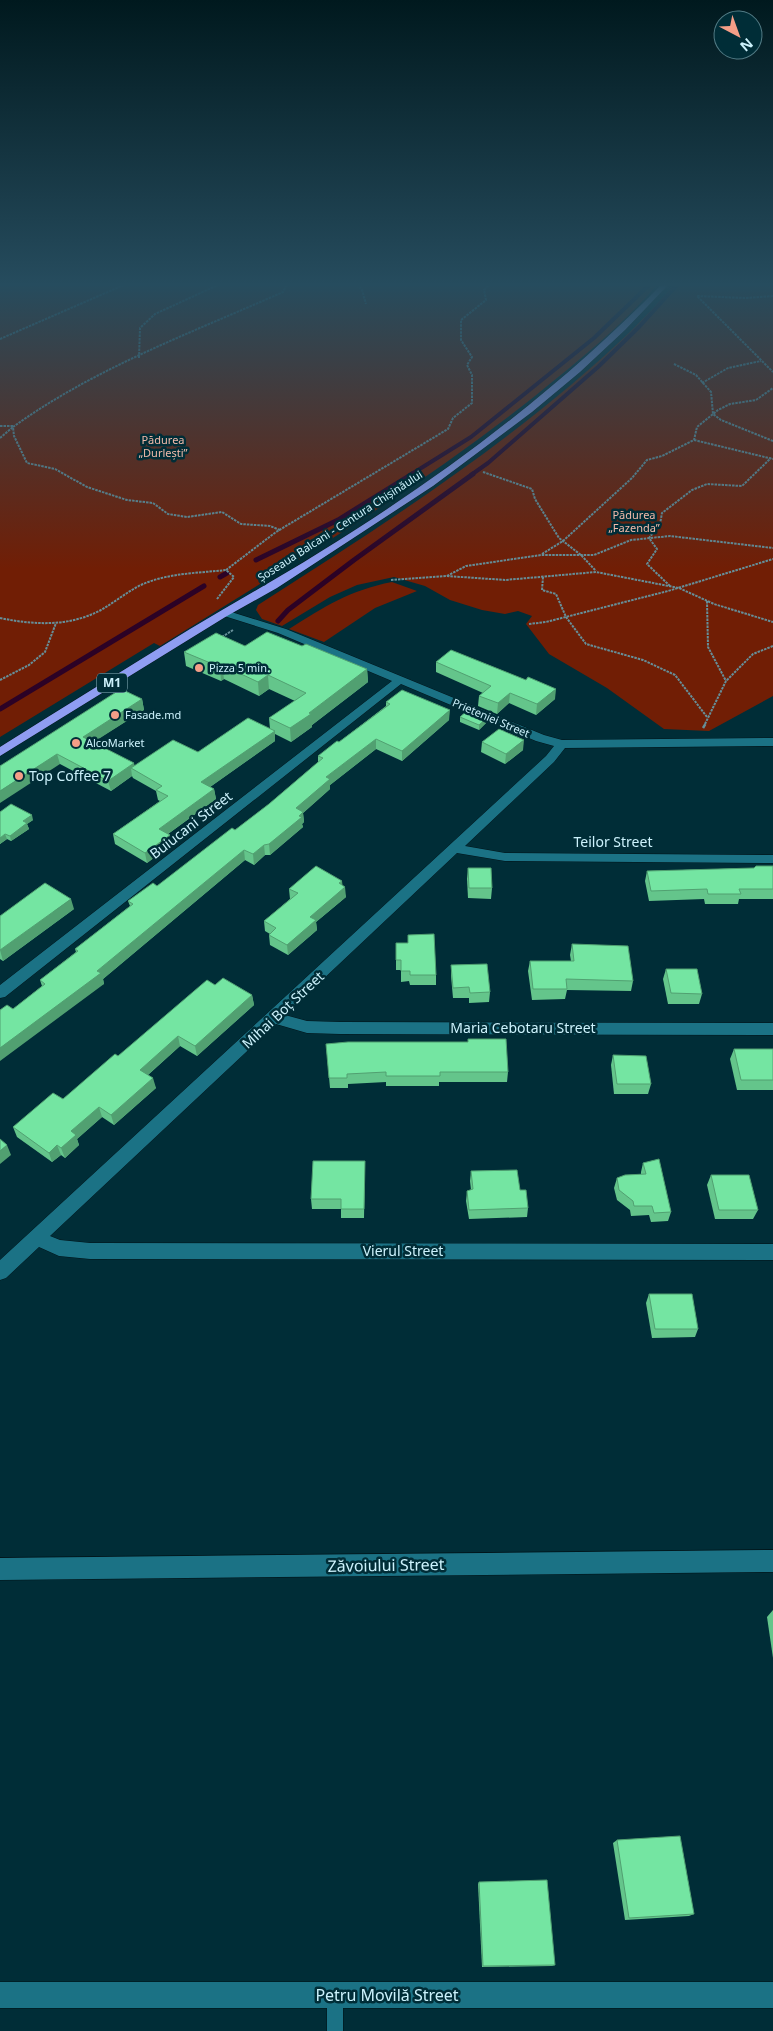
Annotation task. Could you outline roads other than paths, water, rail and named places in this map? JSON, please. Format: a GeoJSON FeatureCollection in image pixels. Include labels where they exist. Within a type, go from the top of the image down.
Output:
{"type":"FeatureCollection","features":[{"type":"Feature","properties":{"kind":"highway","name":"Șoseaua Balcani - Centura Chișinăului"},"geometry":{"type":"LineString","coordinates":[[0,752],[339,544],[473,453],[567,379]]}},
{"type":"Feature","properties":{"kind":"street","name":"Prieteniei Street"},"geometry":{"type":"LineString","coordinates":[[225,613],[282,631],[540,738],[562,744],[773,742]]}},
{"type":"Feature","properties":{"kind":"street","name":"Buiucani Street"},"geometry":{"type":"LineString","coordinates":[[0,993],[401,679]]}},
{"type":"Feature","properties":{"kind":"street","name":"Mihai Boț Street"},"geometry":{"type":"LineString","coordinates":[[0,1272],[550,760],[562,744]]}},
{"type":"Feature","properties":{"kind":"street","name":"Teilor Street"},"geometry":{"type":"LineString","coordinates":[[454,848],[504,857],[773,859]]}},
{"type":"Feature","properties":{"kind":"street","name":"Maria Cebotaru Street"},"geometry":{"type":"LineString","coordinates":[[274,1018],[307,1027],[340,1028],[773,1029]]}},
{"type":"Feature","properties":{"kind":"street","name":"Vierul Street"},"geometry":{"type":"LineString","coordinates":[[36,1238],[59,1248],[90,1251],[773,1252]]}},
{"type":"Feature","properties":{"kind":"street","name":"Zăvoiului Street"},"geometry":{"type":"LineString","coordinates":[[0,1569],[773,1561]]}},
{"type":"Feature","properties":{"kind":"street","name":"Petru Movilă Street"},"geometry":{"type":"LineString","coordinates":[[0,1995],[773,1995]]}},
{"type":"Feature","properties":{"kind":"lane"},"geometry":{"type":"LineString","coordinates":[[336,1995],[336,2031]]}},
{"type":"Feature","properties":{"kind":"waterway"},"geometry":{"type":"LineString","coordinates":[[410,475],[471,437],[543,379]]}},
{"type":"Feature","properties":{"kind":"waterway"},"geometry":{"type":"LineString","coordinates":[[471,475],[488,463],[585,379]]}},
{"type":"Feature","properties":{"kind":"waterway"},"geometry":{"type":"LineString","coordinates":[[256,560],[338,520],[412,474]]}},
{"type":"Feature","properties":{"kind":"waterway"},"geometry":{"type":"LineString","coordinates":[[278,621],[288,610],[354,560],[473,474]]}},
{"type":"Feature","properties":{"kind":"waterway"},"geometry":{"type":"LineString","coordinates":[[220,577],[227,573]]}},
{"type":"Feature","properties":{"kind":"waterway"},"geometry":{"type":"LineString","coordinates":[[0,709],[204,586]]}},
{"type":"Feature","properties":{"kind":"place","name":"Pizza 5 min."},"geometry":{"type":"Point","coordinates":[199,668]}},
{"type":"Feature","properties":{"kind":"place","name":"Fasade.md"},"geometry":{"type":"Point","coordinates":[115,715]}},
{"type":"Feature","properties":{"kind":"place","name":"AlcoMarket"},"geometry":{"type":"Point","coordinates":[76,743]}},
{"type":"Feature","properties":{"kind":"place","name":"Top Coffee 7"},"geometry":{"type":"Point","coordinates":[19,776]}},
{"type":"Feature","properties":{"kind":"park label","name":"Pădurea „Durlești”"},"geometry":{"type":"Point","coordinates":[163,446]}},
{"type":"Feature","properties":{"kind":"park label","name":"Pădurea „Fazenda”"},"geometry":{"type":"Point","coordinates":[634,521]}}]}
